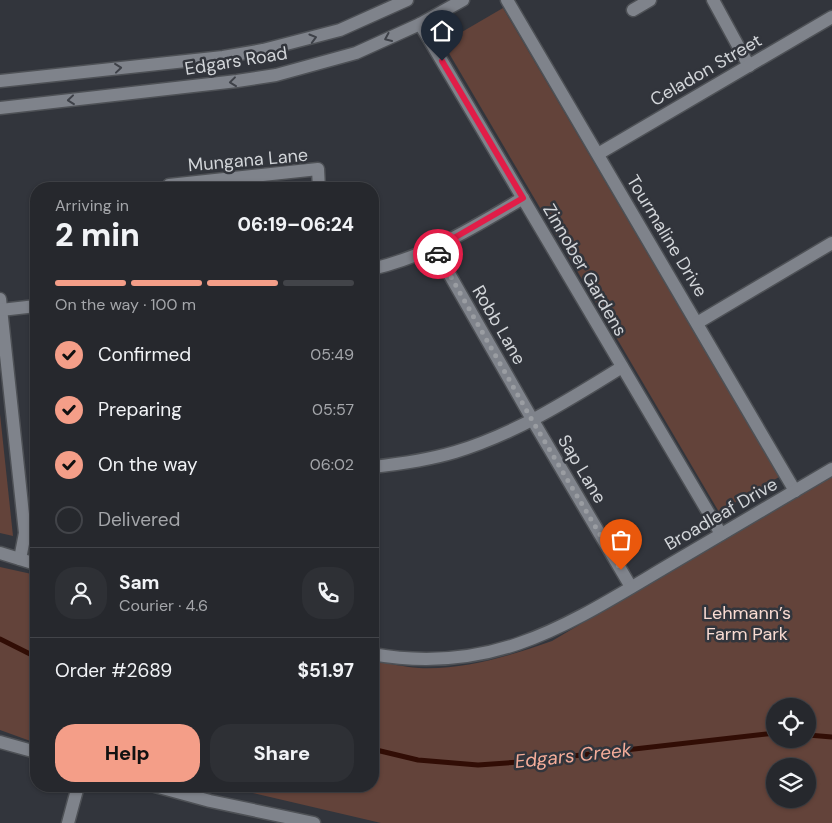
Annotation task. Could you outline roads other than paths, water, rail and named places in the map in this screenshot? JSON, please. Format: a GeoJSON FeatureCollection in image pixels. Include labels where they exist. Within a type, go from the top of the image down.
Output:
{"type":"FeatureCollection","features":[{"type":"Feature","properties":{"kind":"street","name":"Edgars Road"},"geometry":{"type":"LineString","coordinates":[[0,81],[256,52],[340,30],[408,0]]}},
{"type":"Feature","properties":{"kind":"street","name":"Edgars Road"},"geometry":{"type":"LineString","coordinates":[[0,108],[276,75],[356,53],[420,24],[463,0]]}},
{"type":"Feature","properties":{"kind":"street","name":"Tourmaline Drive"},"geometry":{"type":"LineString","coordinates":[[507,0],[795,491]]}},
{"type":"Feature","properties":{"kind":"street"},"geometry":{"type":"LineString","coordinates":[[633,10],[650,0]]}},
{"type":"Feature","properties":{"kind":"street"},"geometry":{"type":"LineString","coordinates":[[713,0],[749,66]]}},
{"type":"Feature","properties":{"kind":"street","name":"Celadon Street"},"geometry":{"type":"LineString","coordinates":[[598,154],[832,17]]}},
{"type":"Feature","properties":{"kind":"street","name":"Zinnober Gardens"},"geometry":{"type":"LineString","coordinates":[[420,24],[721,534]]}},
{"type":"Feature","properties":{"kind":"street","name":"Mungana Lane"},"geometry":{"type":"LineString","coordinates":[[189,182],[318,169],[319,182]]}},
{"type":"Feature","properties":{"kind":"street"},"geometry":{"type":"LineString","coordinates":[[379,268],[435,249],[523,198]]}},
{"type":"Feature","properties":{"kind":"street"},"geometry":{"type":"LineString","coordinates":[[697,323],[832,243]]}},
{"type":"Feature","properties":{"kind":"street","name":"Robb Lane"},"geometry":{"type":"LineString","coordinates":[[435,249],[532,420]]}},
{"type":"Feature","properties":{"kind":"street"},"geometry":{"type":"LineString","coordinates":[[20,559],[25,533],[1,305],[30,306]]}},
{"type":"Feature","properties":{"kind":"street"},"geometry":{"type":"LineString","coordinates":[[379,466],[421,460],[455,452],[507,432],[532,420],[622,367]]}},
{"type":"Feature","properties":{"kind":"street","name":"Sap Lane"},"geometry":{"type":"LineString","coordinates":[[532,420],[632,587]]}},
{"type":"Feature","properties":{"kind":"street","name":"Broadleaf Drive"},"geometry":{"type":"LineString","coordinates":[[379,655],[439,660],[489,653],[556,630],[832,469]]}},
{"type":"Feature","properties":{"kind":"street"},"geometry":{"type":"LineString","coordinates":[[0,553],[30,562]]}},
{"type":"Feature","properties":{"kind":"street"},"geometry":{"type":"LineString","coordinates":[[0,742],[30,750]]}},
{"type":"Feature","properties":{"kind":"street"},"geometry":{"type":"LineString","coordinates":[[68,823],[76,792]]}},
{"type":"Feature","properties":{"kind":"street"},"geometry":{"type":"LineString","coordinates":[[176,792],[210,802],[314,823]]}},
{"type":"Feature","properties":{"kind":"waterway","name":"Edgars Creek"},"geometry":{"type":"LineString","coordinates":[[0,639],[30,654]]}},
{"type":"Feature","properties":{"kind":"waterway","name":"Edgars Creek"},"geometry":{"type":"LineString","coordinates":[[379,751],[418,760],[478,765],[520,762],[766,734]]}},
{"type":"Feature","properties":{"kind":"waterway","name":"Edgars Creek"},"geometry":{"type":"LineString","coordinates":[[816,736],[832,737]]}},
{"type":"Feature","properties":{"kind":"park label","name":"Lehmann’s Farm Park"},"geometry":{"type":"Point","coordinates":[747,623]}}]}
